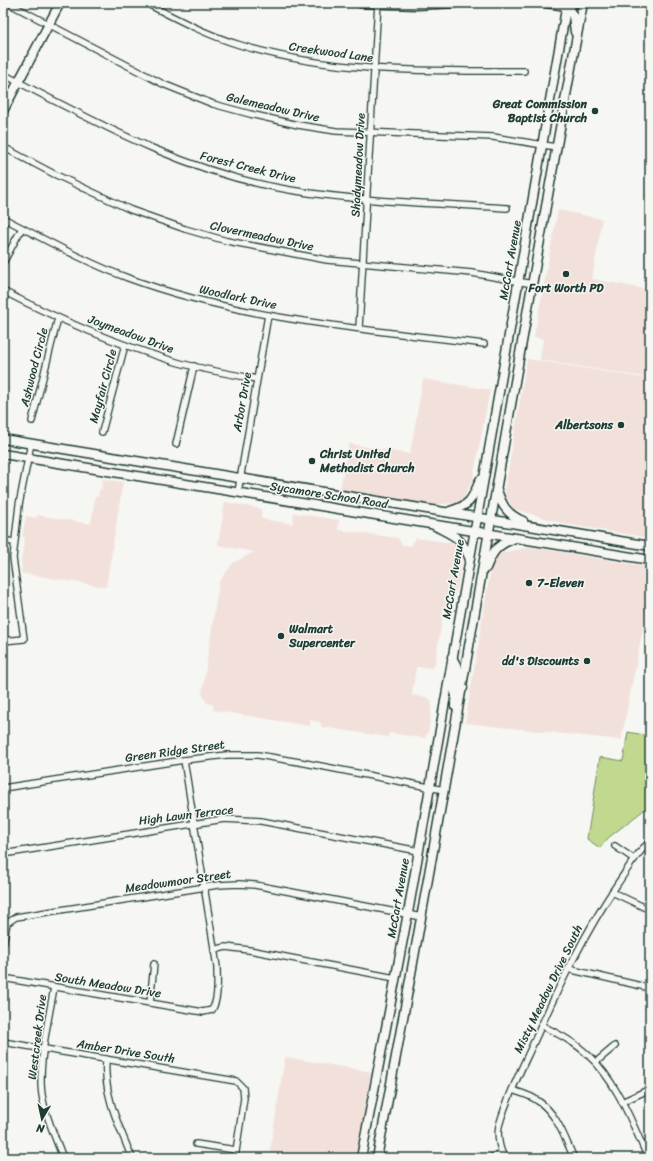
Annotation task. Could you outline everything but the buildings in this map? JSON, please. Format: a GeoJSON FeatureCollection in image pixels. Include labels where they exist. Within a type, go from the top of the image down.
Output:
{"type":"FeatureCollection","features":[{"type":"Feature","properties":{"kind":"main road"},"geometry":{"type":"LineString","coordinates":[[3,111],[60,3]]}},
{"type":"Feature","properties":{"kind":"main road"},"geometry":{"type":"LineString","coordinates":[[360,3],[456,3]]}},
{"type":"Feature","properties":{"kind":"main road"},"geometry":{"type":"LineString","coordinates":[[546,3],[567,5],[575,3]]}},
{"type":"Feature","properties":{"kind":"main road"},"geometry":{"type":"LineString","coordinates":[[377,1158],[463,688],[488,533],[583,3]]}},
{"type":"Feature","properties":{"kind":"main road"},"geometry":{"type":"LineString","coordinates":[[567,5],[573,16],[575,43]]}},
{"type":"Feature","properties":{"kind":"main road","name":"McCart Avenue"},"geometry":{"type":"LineString","coordinates":[[361,1158],[408,913],[567,5]]}},
{"type":"Feature","properties":{"kind":"main road"},"geometry":{"type":"LineString","coordinates":[[497,404],[511,406]]}},
{"type":"Feature","properties":{"kind":"main road","name":"Sycamore School Road"},"geometry":{"type":"LineString","coordinates":[[3,439],[491,518],[650,546]]}},
{"type":"Feature","properties":{"kind":"main road","name":"Sycamore School Road"},"geometry":{"type":"LineString","coordinates":[[3,454],[650,560]]}},
{"type":"Feature","properties":{"kind":"main road"},"geometry":{"type":"LineString","coordinates":[[148,477],[150,463]]}},
{"type":"Feature","properties":{"kind":"main road"},"geometry":{"type":"LineString","coordinates":[[447,511],[459,508],[472,500],[487,463]]}},
{"type":"Feature","properties":{"kind":"main road"},"geometry":{"type":"LineString","coordinates":[[496,488],[501,503],[511,516],[536,526]]}},
{"type":"Feature","properties":{"kind":"main road"},"geometry":{"type":"LineString","coordinates":[[344,510],[346,495]]}},
{"type":"Feature","properties":{"kind":"main road"},"geometry":{"type":"LineString","coordinates":[[427,523],[455,536],[464,545],[469,558]]}},
{"type":"Feature","properties":{"kind":"main road"},"geometry":{"type":"LineString","coordinates":[[480,580],[494,549],[502,542],[515,538]]}},
{"type":"Feature","properties":{"kind":"main road"},"geometry":{"type":"LineString","coordinates":[[601,552],[604,538]]}},
{"type":"Feature","properties":{"kind":"main road"},"geometry":{"type":"LineString","coordinates":[[452,657],[457,667],[456,682],[458,686],[463,688]]}},
{"type":"Feature","properties":{"kind":"main road"},"geometry":{"type":"LineString","coordinates":[[448,684],[453,685],[455,689],[454,705],[458,712]]}},
{"type":"Feature","properties":{"kind":"street","name":"Galemeadow Drive"},"geometry":{"type":"LineString","coordinates":[[8,3],[163,84],[213,104],[298,125],[371,133],[493,137],[556,147]]}},
{"type":"Feature","properties":{"kind":"street","name":"Creekwood Lane"},"geometry":{"type":"LineString","coordinates":[[146,3],[197,28],[240,45],[297,60],[374,69],[427,71],[524,71]]}},
{"type":"Feature","properties":{"kind":"street","name":"Shadymeadow Drive"},"geometry":{"type":"LineString","coordinates":[[359,328],[378,4]]}},
{"type":"Feature","properties":{"kind":"street","name":"Forest Creek Drive"},"geometry":{"type":"LineString","coordinates":[[3,74],[124,136],[195,165],[255,183],[291,190],[367,198],[508,208]]}},
{"type":"Feature","properties":{"kind":"street","name":"Clovermeadow Drive"},"geometry":{"type":"LineString","coordinates":[[3,146],[100,196],[185,230],[227,241],[288,254],[363,263],[472,273],[533,284]]}},
{"type":"Feature","properties":{"kind":"street","name":"Woodlark Drive"},"geometry":{"type":"LineString","coordinates":[[3,218],[52,244],[128,278],[177,294],[268,315],[484,344]]}},
{"type":"Feature","properties":{"kind":"street"},"geometry":{"type":"LineString","coordinates":[[3,263],[22,228]]}},
{"type":"Feature","properties":{"kind":"street","name":"Joymeadow Drive"},"geometry":{"type":"LineString","coordinates":[[3,291],[58,318],[125,345],[194,366],[257,379]]}},
{"type":"Feature","properties":{"kind":"street","name":"Arbor Drive"},"geometry":{"type":"LineString","coordinates":[[238,492],[268,315]]}},
{"type":"Feature","properties":{"kind":"street","name":"Ashwood Circle"},"geometry":{"type":"LineString","coordinates":[[32,421],[58,318]]}},
{"type":"Feature","properties":{"kind":"street","name":"Mayfair Circle"},"geometry":{"type":"LineString","coordinates":[[102,432],[125,345]]}},
{"type":"Feature","properties":{"kind":"street"},"geometry":{"type":"LineString","coordinates":[[176,444],[194,366]]}},
{"type":"Feature","properties":{"kind":"street"},"geometry":{"type":"LineString","coordinates":[[3,641],[24,639],[15,582],[14,542],[31,443]]}},
{"type":"Feature","properties":{"kind":"street"},"geometry":{"type":"LineString","coordinates":[[3,540],[14,542]]}},
{"type":"Feature","properties":{"kind":"street","name":"Green Ridge Street"},"geometry":{"type":"LineString","coordinates":[[3,788],[227,754],[258,756],[444,790]]}},
{"type":"Feature","properties":{"kind":"street"},"geometry":{"type":"LineString","coordinates":[[184,760],[214,950],[226,948],[249,950],[395,978]]}},
{"type":"Feature","properties":{"kind":"street","name":"High Lawn Terrace"},"geometry":{"type":"LineString","coordinates":[[3,854],[224,819],[261,821],[419,851]]}},
{"type":"Feature","properties":{"kind":"street","name":"Misty Meadow Drive South"},"geometry":{"type":"LineString","coordinates":[[503,1155],[499,1126],[512,1090],[541,1025],[590,927],[634,859],[650,842]]}},
{"type":"Feature","properties":{"kind":"street"},"geometry":{"type":"LineString","coordinates":[[615,846],[634,859]]}},
{"type":"Feature","properties":{"kind":"street","name":"Meadowmoor Street"},"geometry":{"type":"LineString","coordinates":[[3,945],[7,923],[16,916],[218,885],[255,885],[408,913],[422,917]]}},
{"type":"Feature","properties":{"kind":"street"},"geometry":{"type":"LineString","coordinates":[[612,892],[650,910]]}},
{"type":"Feature","properties":{"kind":"street","name":"South Meadow Drive"},"geometry":{"type":"LineString","coordinates":[[3,978],[150,1003],[210,1011],[214,1008],[217,988],[214,950]]}},
{"type":"Feature","properties":{"kind":"street"},"geometry":{"type":"LineString","coordinates":[[150,1003],[154,964]]}},
{"type":"Feature","properties":{"kind":"street"},"geometry":{"type":"LineString","coordinates":[[568,969],[650,988]]}},
{"type":"Feature","properties":{"kind":"street","name":"Westcreek Drive"},"geometry":{"type":"LineString","coordinates":[[54,987],[41,1072],[42,1099],[63,1158]]}},
{"type":"Feature","properties":{"kind":"street"},"geometry":{"type":"LineString","coordinates":[[541,1025],[578,1046],[596,1062],[622,1102],[648,1158]]}},
{"type":"Feature","properties":{"kind":"street","name":"Amber Drive South"},"geometry":{"type":"LineString","coordinates":[[3,1042],[236,1081],[243,1088],[244,1098],[236,1150]]}},
{"type":"Feature","properties":{"kind":"street"},"geometry":{"type":"LineString","coordinates":[[596,1062],[615,1046]]}},
{"type":"Feature","properties":{"kind":"street"},"geometry":{"type":"LineString","coordinates":[[106,1059],[105,1070],[108,1094],[132,1158]]}},
{"type":"Feature","properties":{"kind":"street"},"geometry":{"type":"LineString","coordinates":[[622,1102],[650,1089]]}},
{"type":"Feature","properties":{"kind":"street"},"geometry":{"type":"LineString","coordinates":[[512,1090],[530,1096],[544,1105],[557,1122],[574,1158]]}},
{"type":"Feature","properties":{"kind":"street"},"geometry":{"type":"LineString","coordinates":[[196,1144],[236,1150],[235,1158]]}},
{"type":"Feature","properties":{"kind":"street"},"geometry":{"type":"LineString","coordinates":[[491,1158],[503,1155]]}},
{"type":"Feature","properties":{"kind":"shaded area"},"geometry":{"type":"Polygon","coordinates":[[[558,210],[602,219],[592,279],[650,290],[650,378],[540,360],[543,339],[534,337],[558,210]]]}},
{"type":"Feature","properties":{"kind":"shaded area"},"geometry":{"type":"Polygon","coordinates":[[[527,359],[650,379],[650,538],[565,524],[514,509],[504,495],[527,359]]]}},
{"type":"Feature","properties":{"kind":"shaded area"},"geometry":{"type":"Polygon","coordinates":[[[423,379],[490,390],[473,479],[461,502],[435,505],[340,489],[349,444],[410,454],[423,379]]]}},
{"type":"Feature","properties":{"kind":"shaded area"},"geometry":{"type":"Polygon","coordinates":[[[103,479],[123,482],[106,587],[21,573],[21,562],[25,537],[22,537],[26,516],[36,518],[37,515],[91,524],[95,497],[98,497],[103,479]]]}},
{"type":"Feature","properties":{"kind":"shaded area"},"geometry":{"type":"Polygon","coordinates":[[[225,502],[261,509],[261,519],[293,524],[294,513],[339,520],[338,530],[398,538],[402,545],[411,546],[416,538],[451,543],[458,548],[462,556],[458,585],[454,597],[444,607],[435,664],[432,668],[416,667],[412,695],[429,698],[432,702],[429,728],[425,738],[389,733],[388,737],[322,727],[320,722],[310,720],[310,726],[213,710],[214,705],[207,703],[202,694],[219,582],[233,563],[254,552],[218,545],[225,502]]]}},
{"type":"Feature","properties":{"kind":"shaded area"},"geometry":{"type":"Polygon","coordinates":[[[531,547],[650,567],[650,592],[621,740],[465,723],[491,567],[501,553],[531,547]]]}},
{"type":"Feature","properties":{"kind":"shaded area"},"geometry":{"type":"Polygon","coordinates":[[[285,1057],[371,1072],[356,1158],[269,1158],[285,1057]]]}},
{"type":"Feature","properties":{"kind":"green space"},"geometry":{"type":"Polygon","coordinates":[[[628,732],[650,736],[650,803],[649,806],[608,838],[600,848],[587,839],[600,757],[623,761],[628,732]]]}},
{"type":"Feature","properties":{"kind":"place","name":"Great Commission Baptist Church"},"geometry":{"type":"Point","coordinates":[595,111]}},
{"type":"Feature","properties":{"kind":"place","name":"Fort Worth PD"},"geometry":{"type":"Point","coordinates":[566,274]}},
{"type":"Feature","properties":{"kind":"place","name":"Albertsons"},"geometry":{"type":"Point","coordinates":[621,425]}},
{"type":"Feature","properties":{"kind":"place","name":"Christ United Methodist Church"},"geometry":{"type":"Point","coordinates":[312,461]}},
{"type":"Feature","properties":{"kind":"place","name":"7-Eleven"},"geometry":{"type":"Point","coordinates":[529,583]}},
{"type":"Feature","properties":{"kind":"place","name":"Walmart Supercenter"},"geometry":{"type":"Point","coordinates":[281,636]}},
{"type":"Feature","properties":{"kind":"place","name":"dd's Discounts"},"geometry":{"type":"Point","coordinates":[587,661]}}]}
